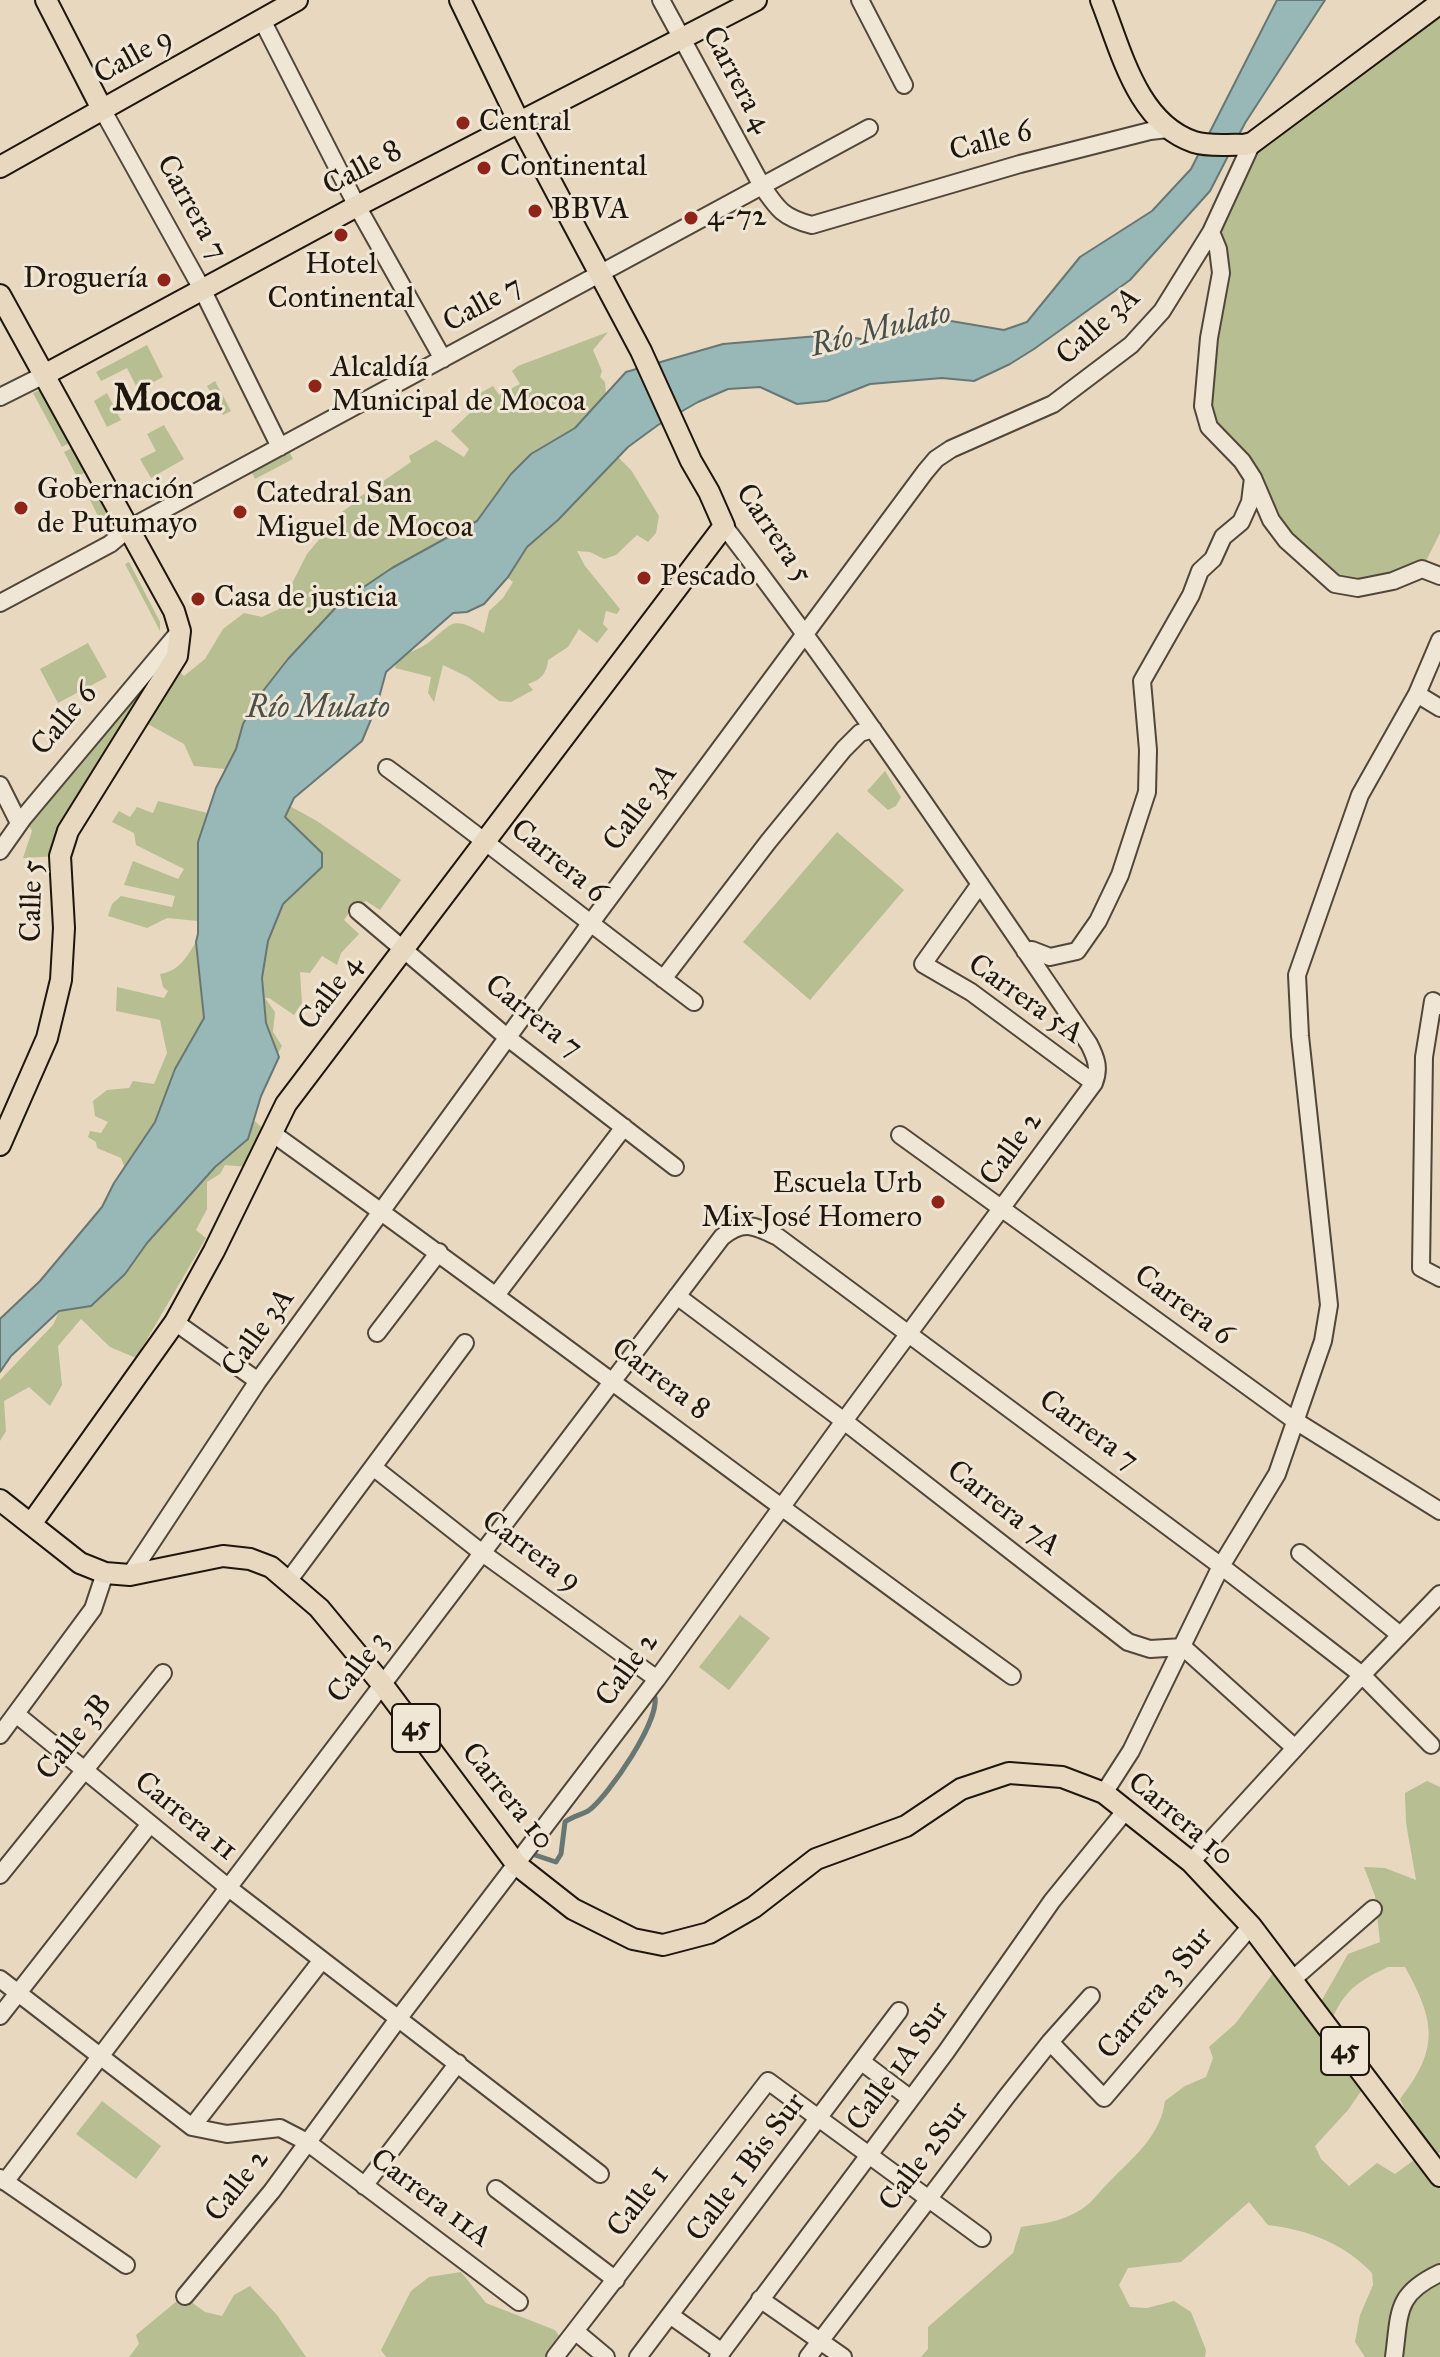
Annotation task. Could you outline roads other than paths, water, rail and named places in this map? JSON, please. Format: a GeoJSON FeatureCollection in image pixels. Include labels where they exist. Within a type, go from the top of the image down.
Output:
{"type":"FeatureCollection","features":[{"type":"Feature","properties":{"kind":"main road","name":"Carrera 7"},"geometry":{"type":"LineString","coordinates":[[46,0],[102,109]]}},
{"type":"Feature","properties":{"kind":"main road","name":"Calle 9"},"geometry":{"type":"LineString","coordinates":[[0,167],[297,0]]}},
{"type":"Feature","properties":{"kind":"main road","name":"Carrera 5"},"geometry":{"type":"LineString","coordinates":[[460,0],[519,122],[641,351],[724,526]]}},
{"type":"Feature","properties":{"kind":"main road","name":"Calle 8"},"geometry":{"type":"LineString","coordinates":[[44,375],[357,206],[756,0]]}},
{"type":"Feature","properties":{"kind":"main road"},"geometry":{"type":"LineString","coordinates":[[1101,0],[1134,83],[1149,108],[1168,129],[1196,143],[1248,144],[1440,3]]}},
{"type":"Feature","properties":{"kind":"main road"},"geometry":{"type":"LineString","coordinates":[[0,295],[174,611],[180,631]]}},
{"type":"Feature","properties":{"kind":"main road","name":"Calle 4"},"geometry":{"type":"LineString","coordinates":[[31,1524],[175,1322],[286,1104],[724,526]]}},
{"type":"Feature","properties":{"kind":"main road","name":"Calle 5"},"geometry":{"type":"LineString","coordinates":[[0,1145],[47,1038],[61,980],[64,928],[60,856],[68,831],[177,656],[180,631]]}},
{"type":"Feature","properties":{"kind":"main road","name":"Carrera 10"},"geometry":{"type":"LineString","coordinates":[[0,1500],[80,1563],[105,1573],[130,1575],[223,1556],[260,1563],[289,1580],[319,1608],[382,1684],[517,1865],[573,1909],[633,1939],[663,1945],[709,1933],[754,1907],[816,1859],[906,1826],[961,1789],[1009,1773],[1062,1777],[1104,1793],[1191,1862],[1251,1926]]}},
{"type":"Feature","properties":{"kind":"main road","name":"45"},"geometry":{"type":"LineString","coordinates":[[1251,1926],[1440,2176]]}},
{"type":"Feature","properties":{"kind":"street","name":"Carrera 4"},"geometry":{"type":"LineString","coordinates":[[661,0],[762,186]]}},
{"type":"Feature","properties":{"kind":"street"},"geometry":{"type":"LineString","coordinates":[[860,0],[904,85]]}},
{"type":"Feature","properties":{"kind":"street"},"geometry":{"type":"LineString","coordinates":[[262,20],[357,206],[443,359]]}},
{"type":"Feature","properties":{"kind":"street","name":"Carrera 7"},"geometry":{"type":"LineString","coordinates":[[102,109],[202,289],[280,447]]}},
{"type":"Feature","properties":{"kind":"street","name":"Calle 7"},"geometry":{"type":"LineString","coordinates":[[0,603],[110,544],[128,529],[869,128]]}},
{"type":"Feature","properties":{"kind":"street","name":"Calle 6"},"geometry":{"type":"LineString","coordinates":[[762,186],[777,209],[792,220],[812,225],[1020,164],[1168,129]]}},
{"type":"Feature","properties":{"kind":"street","name":"Calle 3A"},"geometry":{"type":"LineString","coordinates":[[130,1575],[258,1381],[590,924],[936,459],[951,449],[1053,404],[1131,345],[1162,311],[1211,232],[1248,144]]}},
{"type":"Feature","properties":{"kind":"street"},"geometry":{"type":"LineString","coordinates":[[1211,232],[1218,249],[1221,273],[1209,338],[1204,415],[1209,427],[1242,461],[1271,520],[1286,540],[1335,584],[1358,588],[1393,581],[1422,569],[1440,576]]}},
{"type":"Feature","properties":{"kind":"street","name":"Calle 8"},"geometry":{"type":"LineString","coordinates":[[0,397],[44,375]]}},
{"type":"Feature","properties":{"kind":"street"},"geometry":{"type":"LineString","coordinates":[[1025,951],[1032,950],[1050,957],[1077,951],[1098,921],[1120,875],[1147,792],[1148,750],[1142,681],[1191,595],[1200,571],[1213,559],[1223,537],[1241,522],[1250,502],[1253,478]]}},
{"type":"Feature","properties":{"kind":"street","name":"Carrera 5"},"geometry":{"type":"LineString","coordinates":[[724,526],[873,729],[1089,1044],[1096,1075]]}},
{"type":"Feature","properties":{"kind":"street","name":"Calle 6"},"geometry":{"type":"LineString","coordinates":[[0,851],[19,823],[180,631]]}},
{"type":"Feature","properties":{"kind":"street"},"geometry":{"type":"LineString","coordinates":[[1104,1793],[1131,1751],[1221,1566],[1277,1474],[1323,1341],[1329,1305],[1300,1036],[1297,975],[1360,795],[1417,694],[1440,640]]}},
{"type":"Feature","properties":{"kind":"street"},"geometry":{"type":"LineString","coordinates":[[1417,694],[1440,708]]}},
{"type":"Feature","properties":{"kind":"street"},"geometry":{"type":"LineString","coordinates":[[663,979],[759,853],[844,749],[860,733],[873,729]]}},
{"type":"Feature","properties":{"kind":"street","name":"Carrera 6"},"geometry":{"type":"LineString","coordinates":[[387,768],[485,839],[590,924],[694,1002]]}},
{"type":"Feature","properties":{"kind":"street"},"geometry":{"type":"LineString","coordinates":[[0,785],[19,823]]}},
{"type":"Feature","properties":{"kind":"street","name":"Carrera 5A"},"geometry":{"type":"LineString","coordinates":[[980,884],[923,964],[1096,1075]]}},
{"type":"Feature","properties":{"kind":"street","name":"Carrera 7"},"geometry":{"type":"LineString","coordinates":[[358,911],[508,1038],[675,1167]]}},
{"type":"Feature","properties":{"kind":"street"},"geometry":{"type":"LineString","coordinates":[[1439,1275],[1421,1268],[1424,1057],[1433,1001],[1440,1006]]}},
{"type":"Feature","properties":{"kind":"street","name":"Calle 2"},"geometry":{"type":"LineString","coordinates":[[185,2296],[272,2191],[398,2019],[657,1679],[1001,1211],[1096,1075]]}},
{"type":"Feature","properties":{"kind":"street"},"geometry":{"type":"LineString","coordinates":[[497,1294],[624,1127]]}},
{"type":"Feature","properties":{"kind":"street","name":"Carrera 8"},"geometry":{"type":"LineString","coordinates":[[272,1133],[497,1294],[780,1508],[1012,1676]]}},
{"type":"Feature","properties":{"kind":"street","name":"Carrera 6"},"geometry":{"type":"LineString","coordinates":[[900,1135],[1294,1420],[1440,1511]]}},
{"type":"Feature","properties":{"kind":"street","name":"Calle 3"},"geometry":{"type":"LineString","coordinates":[[3,2180],[230,1889],[481,1552],[722,1237],[732,1228],[745,1225],[778,1237]]}},
{"type":"Feature","properties":{"kind":"street","name":"Carrera 7"},"geometry":{"type":"LineString","coordinates":[[778,1237],[1221,1566],[1362,1675],[1431,1745]]}},
{"type":"Feature","properties":{"kind":"street"},"geometry":{"type":"LineString","coordinates":[[377,1333],[439,1252]]}},
{"type":"Feature","properties":{"kind":"street","name":"Carrera 7A"},"geometry":{"type":"LineString","coordinates":[[677,1296],[844,1421],[1128,1642],[1150,1649],[1183,1647]]}},
{"type":"Feature","properties":{"kind":"street"},"geometry":{"type":"LineString","coordinates":[[175,1322],[258,1381]]}},
{"type":"Feature","properties":{"kind":"street"},"geometry":{"type":"LineString","coordinates":[[289,1580],[465,1343]]}},
{"type":"Feature","properties":{"kind":"street","name":"Carrera 9"},"geometry":{"type":"LineString","coordinates":[[373,1467],[481,1552],[657,1679]]}},
{"type":"Feature","properties":{"kind":"street"},"geometry":{"type":"LineString","coordinates":[[1300,1553],[1400,1635]]}},
{"type":"Feature","properties":{"kind":"street"},"geometry":{"type":"LineString","coordinates":[[0,1735],[93,1609],[105,1573]]}},
{"type":"Feature","properties":{"kind":"street"},"geometry":{"type":"LineString","coordinates":[[1191,1862],[1440,1594]]}},
{"type":"Feature","properties":{"kind":"street"},"geometry":{"type":"LineString","coordinates":[[1183,1647],[1295,1748]]}},
{"type":"Feature","properties":{"kind":"street","name":"Calle 3B"},"geometry":{"type":"LineString","coordinates":[[0,1875],[163,1673]]}},
{"type":"Feature","properties":{"kind":"street","name":"Carrera 11"},"geometry":{"type":"LineString","coordinates":[[16,1714],[230,1889],[600,2174]]}},
{"type":"Feature","properties":{"kind":"street","name":"Calle 1A Sur"},"geometry":{"type":"LineString","coordinates":[[720,2354],[911,2099],[1052,1901],[1126,1810]]}},
{"type":"Feature","properties":{"kind":"street"},"geometry":{"type":"LineString","coordinates":[[0,2016],[150,1824]]}},
{"type":"Feature","properties":{"kind":"street"},"geometry":{"type":"LineString","coordinates":[[1292,1980],[1373,1909]]}},
{"type":"Feature","properties":{"kind":"street","name":"Carrera 3 Sur"},"geometry":{"type":"LineString","coordinates":[[1050,2042],[1104,2098],[1251,1926]]}},
{"type":"Feature","properties":{"kind":"street"},"geometry":{"type":"LineString","coordinates":[[0,1979],[192,2127],[322,1960]]}},
{"type":"Feature","properties":{"kind":"street","name":"Calle 2Sur"},"geometry":{"type":"LineString","coordinates":[[808,2357],[1050,2042],[1091,1996]]}},
{"type":"Feature","properties":{"kind":"street","name":"Calle 1 Bis Sur"},"geometry":{"type":"LineString","coordinates":[[638,2357],[899,2011]]}},
{"type":"Feature","properties":{"kind":"street"},"geometry":{"type":"LineString","coordinates":[[862,2062],[911,2099]]}},
{"type":"Feature","properties":{"kind":"street"},"geometry":{"type":"LineString","coordinates":[[364,2186],[458,2063]]}},
{"type":"Feature","properties":{"kind":"street","name":"Calle 1"},"geometry":{"type":"LineString","coordinates":[[555,2357],[768,2081],[819,2120]]}},
{"type":"Feature","properties":{"kind":"street"},"geometry":{"type":"LineString","coordinates":[[819,2120],[982,2238]]}},
{"type":"Feature","properties":{"kind":"street","name":"Carrera 11A"},"geometry":{"type":"LineString","coordinates":[[192,2127],[227,2134],[280,2128],[307,2142],[519,2302]]}},
{"type":"Feature","properties":{"kind":"street"},"geometry":{"type":"LineString","coordinates":[[3,2180],[126,2265]]}},
{"type":"Feature","properties":{"kind":"street"},"geometry":{"type":"LineString","coordinates":[[496,2189],[616,2280]]}},
{"type":"Feature","properties":{"kind":"street"},"geometry":{"type":"LineString","coordinates":[[1394,2357],[1401,2303],[1420,2282],[1440,2273]]}},
{"type":"Feature","properties":{"kind":"street"},"geometry":{"type":"LineString","coordinates":[[760,2299],[843,2357]]}},
{"type":"Feature","properties":{"kind":"street"},"geometry":{"type":"LineString","coordinates":[[670,2315],[720,2354]]}},
{"type":"Feature","properties":{"kind":"street"},"geometry":{"type":"LineString","coordinates":[[575,2331],[606,2357]]}},
{"type":"Feature","properties":{"kind":"water","name":"Río Mulato"},"geometry":{"type":"Polygon","coordinates":[[[1277,0],[1325,0],[1245,123],[1210,191],[1130,280],[1034,349],[974,381],[942,378],[870,384],[827,401],[797,404],[760,387],[728,389],[698,402],[628,447],[558,520],[527,547],[508,577],[484,604],[467,612],[453,613],[386,672],[362,741],[294,798],[285,817],[322,853],[322,867],[283,904],[268,941],[262,978],[266,1023],[279,1057],[261,1096],[248,1139],[215,1167],[147,1243],[125,1274],[91,1306],[59,1311],[11,1356],[0,1372],[0,1319],[40,1281],[102,1207],[114,1183],[155,1122],[175,1069],[204,1018],[196,942],[198,842],[216,788],[256,700],[288,659],[340,603],[392,568],[477,521],[511,474],[531,454],[575,428],[626,372],[723,344],[830,335],[879,341],[945,320],[1004,330],[1027,322],[1080,257],[1152,211],[1191,169],[1277,0]]]}},
{"type":"Feature","properties":{"kind":"waterway"},"geometry":{"type":"LineString","coordinates":[[535,1855],[556,1862],[561,1854],[565,1822],[588,1811],[620,1774],[651,1720],[654,1694]]}},
{"type":"Feature","properties":{"kind":"place","name":"Central"},"geometry":{"type":"Point","coordinates":[463,123]}},
{"type":"Feature","properties":{"kind":"place","name":"Continental"},"geometry":{"type":"Point","coordinates":[484,168]}},
{"type":"Feature","properties":{"kind":"place","name":"BBVA"},"geometry":{"type":"Point","coordinates":[535,211]}},
{"type":"Feature","properties":{"kind":"place","name":"4-72"},"geometry":{"type":"Point","coordinates":[691,218]}},
{"type":"Feature","properties":{"kind":"place","name":"Hotel Continental"},"geometry":{"type":"Point","coordinates":[341,235]}},
{"type":"Feature","properties":{"kind":"place","name":"Droguería"},"geometry":{"type":"Point","coordinates":[164,280]}},
{"type":"Feature","properties":{"kind":"place","name":"Alcaldía Municipal de Mocoa"},"geometry":{"type":"Point","coordinates":[315,386]}},
{"type":"Feature","properties":{"kind":"place","name":"Gobernación de Putumayo"},"geometry":{"type":"Point","coordinates":[21,508]}},
{"type":"Feature","properties":{"kind":"place","name":"Catedral San Miguel de Mocoa"},"geometry":{"type":"Point","coordinates":[240,512]}},
{"type":"Feature","properties":{"kind":"place","name":"Pescado"},"geometry":{"type":"Point","coordinates":[644,578]}},
{"type":"Feature","properties":{"kind":"place","name":"Casa de justicia"},"geometry":{"type":"Point","coordinates":[198,599]}},
{"type":"Feature","properties":{"kind":"place","name":"Escuela Urb Mix José Homero"},"geometry":{"type":"Point","coordinates":[938,1202]}},
{"type":"Feature","properties":{"kind":"district","name":"Mocoa"},"geometry":{"type":"Point","coordinates":[167,401]}}]}
